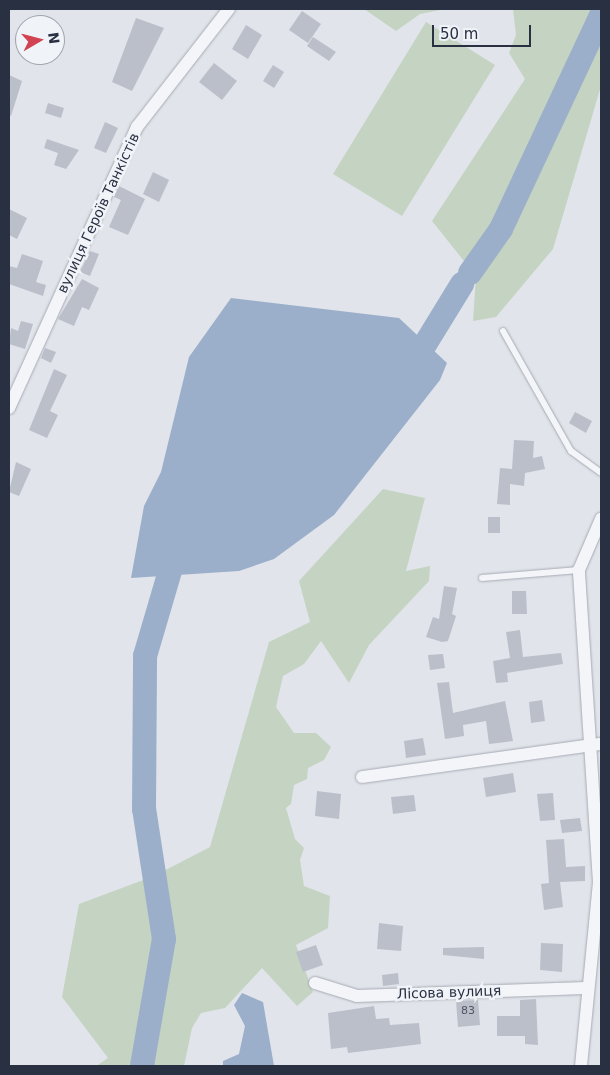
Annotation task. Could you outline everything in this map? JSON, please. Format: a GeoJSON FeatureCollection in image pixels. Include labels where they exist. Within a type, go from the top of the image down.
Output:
{"type":"FeatureCollection","features":[{"type":"Feature","properties":{"kind":"street","name":"вулиця Героїв Танкістів"},"geometry":{"type":"LineString","coordinates":[[9,408],[137,127],[229,9]]}},
{"type":"Feature","properties":{"kind":"street"},"geometry":{"type":"LineString","coordinates":[[581,1066],[585,988],[599,882],[588,746],[579,570],[601,519]]}},
{"type":"Feature","properties":{"kind":"street"},"geometry":{"type":"LineString","coordinates":[[362,777],[601,744]]}},
{"type":"Feature","properties":{"kind":"street","name":"Лісова вулиця"},"geometry":{"type":"LineString","coordinates":[[314,983],[357,996],[585,988]]}},
{"type":"Feature","properties":{"kind":"lane"},"geometry":{"type":"LineString","coordinates":[[503,331],[571,451],[601,473]]}},
{"type":"Feature","properties":{"kind":"lane"},"geometry":{"type":"LineString","coordinates":[[482,578],[579,570]]}},
{"type":"Feature","properties":{"kind":"green space"},"geometry":{"type":"Polygon","coordinates":[[[364,9],[445,9],[420,14],[396,31],[364,9]]]}},
{"type":"Feature","properties":{"kind":"green space"},"geometry":{"type":"Polygon","coordinates":[[[513,9],[601,9],[601,86],[553,249],[496,317],[473,321],[476,276],[432,221],[525,79],[509,53],[516,35],[513,9]]]}},
{"type":"Feature","properties":{"kind":"green space"},"geometry":{"type":"Polygon","coordinates":[[[426,22],[495,65],[402,216],[333,174],[426,22]]]}},
{"type":"Feature","properties":{"kind":"green space"},"geometry":{"type":"Polygon","coordinates":[[[383,489],[425,498],[406,571],[430,566],[429,581],[369,645],[349,683],[321,641],[304,664],[283,676],[276,707],[294,733],[316,733],[331,747],[324,760],[308,768],[307,779],[294,785],[291,804],[286,808],[295,839],[304,848],[300,860],[304,886],[330,896],[328,928],[296,945],[313,992],[297,1006],[262,968],[225,1008],[201,1013],[192,1028],[184,1066],[96,1066],[108,1058],[62,997],[79,904],[154,876],[210,847],[269,642],[310,622],[299,581],[383,489]]]}},
{"type":"Feature","properties":{"kind":"water"},"geometry":{"type":"Polygon","coordinates":[[[231,298],[399,318],[447,363],[440,380],[334,515],[274,559],[239,571],[131,578],[144,506],[161,472],[189,357],[231,298]]]}},
{"type":"Feature","properties":{"kind":"water"},"geometry":{"type":"Polygon","coordinates":[[[242,993],[263,1002],[274,1066],[223,1066],[223,1061],[239,1054],[245,1026],[234,1005],[242,993]]]}},
{"type":"Feature","properties":{"kind":"building"},"geometry":{"type":"Polygon","coordinates":[[[302,11],[321,24],[308,43],[289,30],[302,11]]]}},
{"type":"Feature","properties":{"kind":"building"},"geometry":{"type":"Polygon","coordinates":[[[136,18],[164,28],[132,91],[112,82],[136,18]]]}},
{"type":"Feature","properties":{"kind":"building"},"geometry":{"type":"Polygon","coordinates":[[[246,25],[262,35],[248,59],[232,49],[246,25]]]}},
{"type":"Feature","properties":{"kind":"building"},"geometry":{"type":"Polygon","coordinates":[[[313,37],[336,52],[329,61],[307,46],[313,37]]]}},
{"type":"Feature","properties":{"kind":"building"},"geometry":{"type":"Polygon","coordinates":[[[214,63],[237,81],[222,100],[199,82],[214,63]]]}},
{"type":"Feature","properties":{"kind":"building"},"geometry":{"type":"Polygon","coordinates":[[[273,65],[284,72],[274,88],[263,81],[273,65]]]}},
{"type":"Feature","properties":{"kind":"building"},"geometry":{"type":"Polygon","coordinates":[[[9,75],[22,81],[11,116],[9,115],[9,75]]]}},
{"type":"Feature","properties":{"kind":"building"},"geometry":{"type":"Polygon","coordinates":[[[48,103],[64,108],[61,118],[45,113],[48,103]]]}},
{"type":"Feature","properties":{"kind":"building"},"geometry":{"type":"Polygon","coordinates":[[[105,122],[118,128],[106,153],[94,148],[105,122]]]}},
{"type":"Feature","properties":{"kind":"building"},"geometry":{"type":"Polygon","coordinates":[[[47,139],[79,150],[66,169],[54,165],[58,153],[44,148],[47,139]]]}},
{"type":"Feature","properties":{"kind":"building"},"geometry":{"type":"Polygon","coordinates":[[[153,172],[169,180],[159,202],[143,194],[153,172]]]}},
{"type":"Feature","properties":{"kind":"building"},"geometry":{"type":"Polygon","coordinates":[[[119,186],[145,199],[128,235],[109,227],[121,200],[114,197],[119,186]]]}},
{"type":"Feature","properties":{"kind":"building"},"geometry":{"type":"Polygon","coordinates":[[[9,209],[27,218],[17,239],[9,235],[9,209]]]}},
{"type":"Feature","properties":{"kind":"building"},"geometry":{"type":"Polygon","coordinates":[[[90,251],[99,254],[90,276],[80,272],[90,251]]]}},
{"type":"Feature","properties":{"kind":"building"},"geometry":{"type":"Polygon","coordinates":[[[22,254],[43,261],[36,282],[46,285],[43,296],[9,284],[9,266],[17,268],[22,254]]]}},
{"type":"Feature","properties":{"kind":"building"},"geometry":{"type":"Polygon","coordinates":[[[82,279],[99,288],[89,310],[82,307],[74,326],[58,319],[82,279]]]}},
{"type":"Feature","properties":{"kind":"building"},"geometry":{"type":"Polygon","coordinates":[[[21,321],[33,324],[25,349],[9,344],[11,328],[18,331],[21,321]]]}},
{"type":"Feature","properties":{"kind":"building"},"geometry":{"type":"Polygon","coordinates":[[[45,348],[56,352],[51,363],[41,358],[45,348]]]}},
{"type":"Feature","properties":{"kind":"building"},"geometry":{"type":"Polygon","coordinates":[[[54,369],[67,375],[50,411],[58,415],[47,438],[29,430],[54,369]]]}},
{"type":"Feature","properties":{"kind":"building"},"geometry":{"type":"Polygon","coordinates":[[[575,412],[592,421],[586,433],[569,423],[575,412]]]}},
{"type":"Feature","properties":{"kind":"building"},"geometry":{"type":"Polygon","coordinates":[[[514,440],[534,441],[533,458],[542,456],[545,469],[525,473],[524,486],[510,484],[510,505],[497,504],[500,468],[512,469],[514,440]]]}},
{"type":"Feature","properties":{"kind":"building"},"geometry":{"type":"Polygon","coordinates":[[[16,462],[31,469],[19,496],[9,492],[16,462]]]}},
{"type":"Feature","properties":{"kind":"building"},"geometry":{"type":"Polygon","coordinates":[[[488,517],[500,517],[500,533],[488,533],[488,517]]]}},
{"type":"Feature","properties":{"kind":"building"},"geometry":{"type":"Polygon","coordinates":[[[444,586],[457,588],[452,614],[456,616],[448,641],[442,642],[426,637],[433,617],[439,619],[444,586]]]}},
{"type":"Feature","properties":{"kind":"building"},"geometry":{"type":"Polygon","coordinates":[[[512,591],[526,591],[527,614],[512,614],[512,591]]]}},
{"type":"Feature","properties":{"kind":"building"},"geometry":{"type":"Polygon","coordinates":[[[520,630],[523,657],[561,653],[563,664],[507,673],[508,682],[496,683],[493,661],[510,658],[506,632],[520,630]]]}},
{"type":"Feature","properties":{"kind":"building"},"geometry":{"type":"Polygon","coordinates":[[[443,654],[445,668],[430,670],[428,655],[443,654]]]}},
{"type":"Feature","properties":{"kind":"building"},"geometry":{"type":"Polygon","coordinates":[[[449,682],[453,713],[505,701],[513,741],[489,744],[486,721],[463,725],[464,736],[445,739],[437,683],[449,682]]]}},
{"type":"Feature","properties":{"kind":"building"},"geometry":{"type":"Polygon","coordinates":[[[542,700],[545,721],[531,723],[529,702],[542,700]]]}},
{"type":"Feature","properties":{"kind":"building"},"geometry":{"type":"Polygon","coordinates":[[[423,738],[426,755],[406,758],[404,741],[423,738]]]}},
{"type":"Feature","properties":{"kind":"building"},"geometry":{"type":"Polygon","coordinates":[[[513,773],[516,792],[486,797],[483,778],[513,773]]]}},
{"type":"Feature","properties":{"kind":"building"},"geometry":{"type":"Polygon","coordinates":[[[317,791],[341,794],[339,819],[315,816],[317,791]]]}},
{"type":"Feature","properties":{"kind":"building"},"geometry":{"type":"Polygon","coordinates":[[[553,793],[555,820],[540,821],[537,794],[553,793]]]}},
{"type":"Feature","properties":{"kind":"building"},"geometry":{"type":"Polygon","coordinates":[[[414,795],[416,811],[393,814],[391,797],[414,795]]]}},
{"type":"Feature","properties":{"kind":"building"},"geometry":{"type":"Polygon","coordinates":[[[580,818],[582,831],[562,833],[560,820],[580,818]]]}},
{"type":"Feature","properties":{"kind":"building"},"geometry":{"type":"Polygon","coordinates":[[[564,839],[566,867],[585,866],[585,881],[560,882],[563,907],[544,910],[541,884],[549,883],[546,840],[564,839]]]}},
{"type":"Feature","properties":{"kind":"building"},"geometry":{"type":"Polygon","coordinates":[[[379,923],[403,926],[401,951],[377,949],[379,923]]]}},
{"type":"Feature","properties":{"kind":"building"},"geometry":{"type":"Polygon","coordinates":[[[541,943],[563,944],[562,972],[540,970],[541,943]]]}},
{"type":"Feature","properties":{"kind":"building"},"geometry":{"type":"Polygon","coordinates":[[[316,945],[323,965],[303,972],[296,952],[316,945]]]}},
{"type":"Feature","properties":{"kind":"building"},"geometry":{"type":"Polygon","coordinates":[[[484,947],[484,959],[443,955],[443,948],[484,947]]]}},
{"type":"Feature","properties":{"kind":"building"},"geometry":{"type":"Polygon","coordinates":[[[398,973],[399,984],[383,986],[382,975],[398,973]]]}},
{"type":"Feature","properties":{"kind":"building"},"geometry":{"type":"Polygon","coordinates":[[[536,999],[538,1045],[525,1044],[525,1036],[497,1036],[497,1016],[520,1016],[520,1000],[536,999]]]}},
{"type":"Feature","properties":{"kind":"building"},"geometry":{"type":"Polygon","coordinates":[[[478,1000],[480,1025],[458,1027],[456,1001],[478,1000]]]}},
{"type":"Feature","properties":{"kind":"building"},"geometry":{"type":"Polygon","coordinates":[[[374,1006],[376,1019],[389,1018],[390,1025],[419,1023],[421,1044],[348,1053],[347,1047],[331,1049],[328,1013],[374,1006]]]}},
{"type":"Feature","properties":{"kind":"waterway"},"geometry":{"type":"LineString","coordinates":[[470,273],[501,229],[601,16]]}},
{"type":"Feature","properties":{"kind":"waterway"},"geometry":{"type":"LineString","coordinates":[[399,355],[421,351],[462,284]]}},
{"type":"Feature","properties":{"kind":"waterway"},"geometry":{"type":"LineString","coordinates":[[142,1066],[164,939],[144,809],[145,656],[177,547]]}}]}
